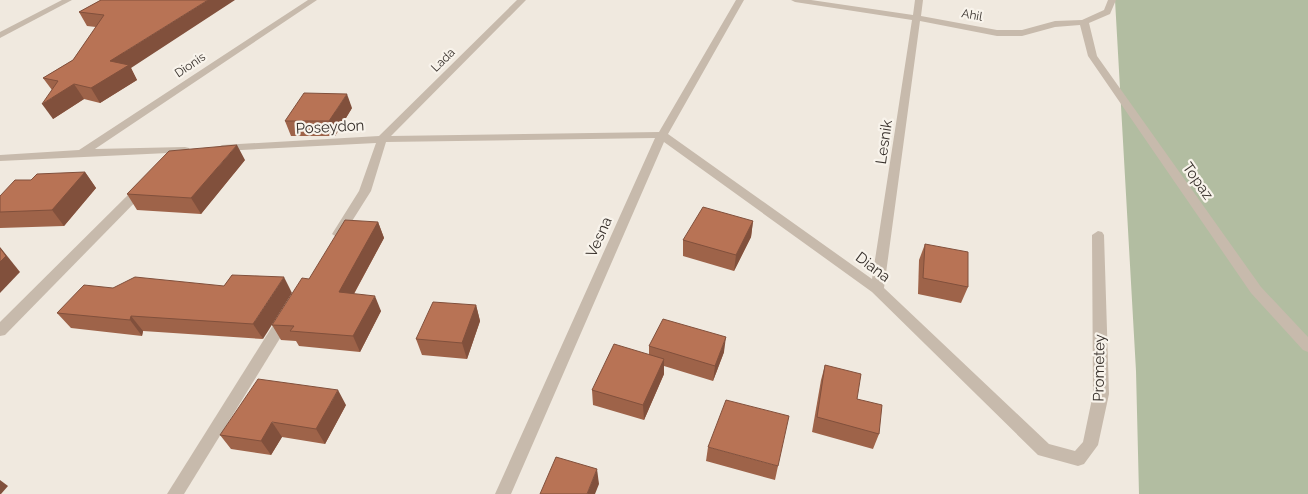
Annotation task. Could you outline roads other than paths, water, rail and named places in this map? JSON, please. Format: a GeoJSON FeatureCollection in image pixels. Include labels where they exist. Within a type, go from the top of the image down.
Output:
{"type":"FeatureCollection","features":[{"type":"Feature","properties":{"kind":"street"},"geometry":{"type":"LineString","coordinates":[[0,35],[68,0]]}},
{"type":"Feature","properties":{"kind":"street","name":"Dionis"},"geometry":{"type":"LineString","coordinates":[[82,153],[313,0]]}},
{"type":"Feature","properties":{"kind":"street","name":"Lada"},"geometry":{"type":"LineString","coordinates":[[382,139],[522,0]]}},
{"type":"Feature","properties":{"kind":"street","name":"Vesna"},"geometry":{"type":"LineString","coordinates":[[503,494],[662,134],[740,0]]}},
{"type":"Feature","properties":{"kind":"street","name":"Ahil"},"geometry":{"type":"LineString","coordinates":[[795,0],[917,18],[997,33],[1022,33],[1055,24],[1084,22]]}},
{"type":"Feature","properties":{"kind":"street","name":"Lesnik"},"geometry":{"type":"LineString","coordinates":[[877,289],[919,0]]}},
{"type":"Feature","properties":{"kind":"street"},"geometry":{"type":"LineString","coordinates":[[1084,22],[1107,12],[1112,0]]}},
{"type":"Feature","properties":{"kind":"street","name":"Topaz"},"geometry":{"type":"LineString","coordinates":[[1084,22],[1093,56],[1256,290],[1308,346]]}},
{"type":"Feature","properties":{"kind":"street","name":"Poseydon"},"geometry":{"type":"LineString","coordinates":[[0,158],[382,139],[662,134]]}},
{"type":"Feature","properties":{"kind":"street","name":"Diana"},"geometry":{"type":"LineString","coordinates":[[662,134],[877,289],[1044,450]]}},
{"type":"Feature","properties":{"kind":"street"},"geometry":{"type":"LineString","coordinates":[[328,250],[365,191],[382,139]]}},
{"type":"Feature","properties":{"kind":"street"},"geometry":{"type":"LineString","coordinates":[[165,164],[179,150]]}},
{"type":"Feature","properties":{"kind":"street"},"geometry":{"type":"LineString","coordinates":[[0,169],[12,158]]}},
{"type":"Feature","properties":{"kind":"street"},"geometry":{"type":"LineString","coordinates":[[0,331],[151,178]]}},
{"type":"Feature","properties":{"kind":"street","name":"Prometey"},"geometry":{"type":"LineString","coordinates":[[1044,450],[1078,459],[1090,445],[1101,394],[1098,235]]}},
{"type":"Feature","properties":{"kind":"street"},"geometry":{"type":"LineString","coordinates":[[176,494],[291,309]]}}]}
